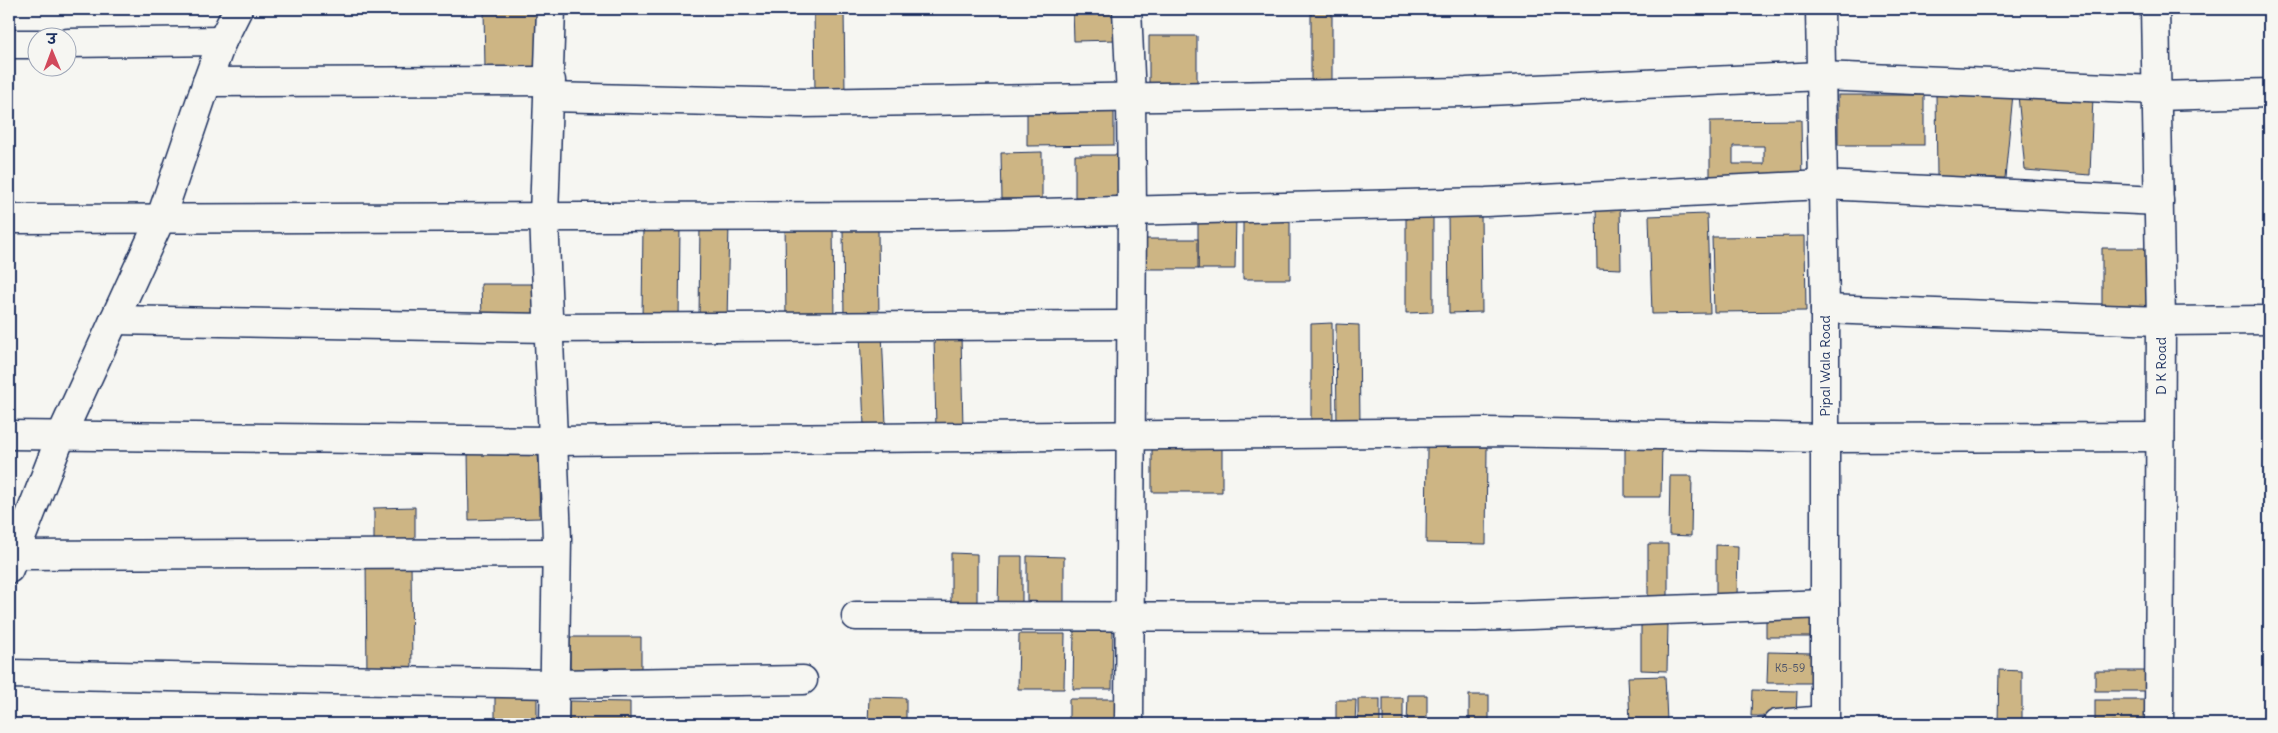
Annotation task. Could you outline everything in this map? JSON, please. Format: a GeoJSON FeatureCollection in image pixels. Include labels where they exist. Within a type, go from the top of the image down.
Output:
{"type":"FeatureCollection","features":[{"type":"Feature","properties":{"kind":"street"},"geometry":{"type":"LineString","coordinates":[[238,9],[222,41],[160,220],[61,436],[11,559],[556,553]]}},
{"type":"Feature","properties":{"kind":"street"},"geometry":{"type":"LineString","coordinates":[[551,9],[550,89],[544,216],[556,553],[554,724]]}},
{"type":"Feature","properties":{"kind":"street"},"geometry":{"type":"LineString","coordinates":[[1127,9],[1131,98],[1132,211],[1129,434],[1129,724]]}},
{"type":"Feature","properties":{"kind":"street","name":"Pipal Wala Road"},"geometry":{"type":"LineString","coordinates":[[1820,9],[1825,309],[1825,722]]}},
{"type":"Feature","properties":{"kind":"street","name":"D K Road"},"geometry":{"type":"LineString","coordinates":[[2155,9],[2161,321],[2159,724]]}},
{"type":"Feature","properties":{"kind":"street"},"geometry":{"type":"LineString","coordinates":[[78,43],[222,41]]}},
{"type":"Feature","properties":{"kind":"street"},"geometry":{"type":"LineString","coordinates":[[9,44],[28,44]]}},
{"type":"Feature","properties":{"kind":"street"},"geometry":{"type":"LineString","coordinates":[[207,82],[550,89],[803,103],[1466,92],[1821,76],[2157,93],[2269,93]]}},
{"type":"Feature","properties":{"kind":"street"},"geometry":{"type":"LineString","coordinates":[[9,219],[918,216],[1486,202],[1823,185],[2159,201]]}},
{"type":"Feature","properties":{"kind":"street"},"geometry":{"type":"LineString","coordinates":[[1825,309],[2161,321],[2269,320]]}},
{"type":"Feature","properties":{"kind":"street"},"geometry":{"type":"LineString","coordinates":[[114,320],[548,328],[1130,325]]}},
{"type":"Feature","properties":{"kind":"street"},"geometry":{"type":"LineString","coordinates":[[9,435],[553,441],[1486,432],[1825,438],[2160,437]]}},
{"type":"Feature","properties":{"kind":"street"},"geometry":{"type":"LineString","coordinates":[[856,616],[1476,616],[1825,604]]}},
{"type":"Feature","properties":{"kind":"street"},"geometry":{"type":"LineString","coordinates":[[9,674],[554,684],[803,680]]}},
{"type":"Feature","properties":{"kind":"street"},"geometry":{"type":"LineString","coordinates":[[1777,724],[1825,722]]}},
{"type":"Feature","properties":{"kind":"building"},"geometry":{"type":"Polygon","coordinates":[[[484,9],[546,9],[547,69],[485,69],[484,9]]]}},
{"type":"Feature","properties":{"kind":"building"},"geometry":{"type":"Polygon","coordinates":[[[814,9],[844,9],[845,93],[815,94],[814,9]]]}},
{"type":"Feature","properties":{"kind":"building"},"geometry":{"type":"Polygon","coordinates":[[[1073,9],[1116,9],[1116,40],[1074,41],[1073,9]]]}},
{"type":"Feature","properties":{"kind":"building"},"geometry":{"type":"Polygon","coordinates":[[[1311,9],[1332,9],[1332,87],[1311,87],[1311,9]]]}},
{"type":"Feature","properties":{"kind":"building"},"geometry":{"type":"Polygon","coordinates":[[[1149,36],[1197,36],[1197,84],[1149,85],[1149,36]]]}},
{"type":"Feature","properties":{"kind":"building"},"geometry":{"type":"Polygon","coordinates":[[[1936,93],[2013,94],[2005,178],[1937,177],[1936,93]]]}},
{"type":"Feature","properties":{"kind":"building"},"geometry":{"type":"Polygon","coordinates":[[[1838,95],[1924,95],[1924,145],[1838,145],[1838,95]]]}},
{"type":"Feature","properties":{"kind":"building"},"geometry":{"type":"Polygon","coordinates":[[[2018,95],[2093,96],[2090,175],[2025,170],[2018,95]]]}},
{"type":"Feature","properties":{"kind":"building"},"geometry":{"type":"Polygon","coordinates":[[[1027,102],[1114,102],[1114,145],[1027,146],[1027,102]]]}},
{"type":"Feature","properties":{"kind":"building"},"geometry":{"type":"Polygon","coordinates":[[[1801,120],[1802,185],[1710,185],[1710,121],[1801,120]],[[1733,146],[1733,164],[1764,164],[1764,146],[1733,146]]]}},
{"type":"Feature","properties":{"kind":"building"},"geometry":{"type":"Polygon","coordinates":[[[1042,152],[1042,199],[1002,199],[1001,153],[1042,152]]]}},
{"type":"Feature","properties":{"kind":"building"},"geometry":{"type":"Polygon","coordinates":[[[1075,155],[1117,155],[1118,197],[1075,197],[1075,155]]]}},
{"type":"Feature","properties":{"kind":"building"},"geometry":{"type":"Polygon","coordinates":[[[1620,203],[1621,269],[1597,268],[1596,204],[1620,203]]]}},
{"type":"Feature","properties":{"kind":"building"},"geometry":{"type":"Polygon","coordinates":[[[1290,212],[1290,279],[1243,279],[1243,213],[1290,212]]]}},
{"type":"Feature","properties":{"kind":"building"},"geometry":{"type":"Polygon","coordinates":[[[1433,212],[1433,312],[1406,313],[1406,213],[1433,212]]]}},
{"type":"Feature","properties":{"kind":"building"},"geometry":{"type":"Polygon","coordinates":[[[1448,213],[1481,213],[1482,312],[1449,313],[1448,213]]]}},
{"type":"Feature","properties":{"kind":"building"},"geometry":{"type":"Polygon","coordinates":[[[1707,214],[1710,313],[1652,314],[1649,216],[1707,214]]]}},
{"type":"Feature","properties":{"kind":"building"},"geometry":{"type":"Polygon","coordinates":[[[1198,215],[1236,215],[1235,269],[1198,269],[1198,215]]]}},
{"type":"Feature","properties":{"kind":"building"},"geometry":{"type":"Polygon","coordinates":[[[785,222],[833,222],[834,321],[786,321],[785,222]]]}},
{"type":"Feature","properties":{"kind":"building"},"geometry":{"type":"Polygon","coordinates":[[[700,223],[729,223],[727,321],[699,321],[700,223]]]}},
{"type":"Feature","properties":{"kind":"building"},"geometry":{"type":"Polygon","coordinates":[[[643,224],[680,225],[679,322],[642,322],[643,224]]]}},
{"type":"Feature","properties":{"kind":"building"},"geometry":{"type":"Polygon","coordinates":[[[843,229],[878,229],[879,318],[844,318],[843,229]]]}},
{"type":"Feature","properties":{"kind":"building"},"geometry":{"type":"Polygon","coordinates":[[[1805,236],[1806,311],[1714,312],[1712,237],[1805,236]]]}},
{"type":"Feature","properties":{"kind":"building"},"geometry":{"type":"Polygon","coordinates":[[[1146,239],[1198,239],[1198,269],[1146,269],[1146,239]]]}},
{"type":"Feature","properties":{"kind":"building"},"geometry":{"type":"Polygon","coordinates":[[[2102,248],[2150,248],[2149,312],[2102,311],[2102,248]]]}},
{"type":"Feature","properties":{"kind":"building"},"geometry":{"type":"Polygon","coordinates":[[[481,284],[543,284],[544,318],[482,318],[481,284]]]}},
{"type":"Feature","properties":{"kind":"building"},"geometry":{"type":"Polygon","coordinates":[[[1332,323],[1333,423],[1311,424],[1311,324],[1332,323]]]}},
{"type":"Feature","properties":{"kind":"building"},"geometry":{"type":"Polygon","coordinates":[[[1336,324],[1359,325],[1360,426],[1337,427],[1336,324]]]}},
{"type":"Feature","properties":{"kind":"building"},"geometry":{"type":"Polygon","coordinates":[[[882,333],[886,424],[864,426],[860,334],[882,333]]]}},
{"type":"Feature","properties":{"kind":"building"},"geometry":{"type":"Polygon","coordinates":[[[961,335],[963,429],[936,429],[934,336],[961,335]]]}},
{"type":"Feature","properties":{"kind":"building"},"geometry":{"type":"Polygon","coordinates":[[[1625,441],[1662,441],[1661,497],[1625,497],[1625,441]]]}},
{"type":"Feature","properties":{"kind":"building"},"geometry":{"type":"Polygon","coordinates":[[[1222,442],[1222,492],[1152,492],[1152,443],[1222,442]]]}},
{"type":"Feature","properties":{"kind":"building"},"geometry":{"type":"Polygon","coordinates":[[[1427,447],[1487,447],[1486,544],[1426,543],[1427,447]]]}},
{"type":"Feature","properties":{"kind":"building"},"geometry":{"type":"Polygon","coordinates":[[[538,449],[540,518],[469,520],[468,450],[538,449]]]}},
{"type":"Feature","properties":{"kind":"building"},"geometry":{"type":"Polygon","coordinates":[[[1670,476],[1692,476],[1691,536],[1669,535],[1670,476]]]}},
{"type":"Feature","properties":{"kind":"building"},"geometry":{"type":"Polygon","coordinates":[[[415,507],[415,551],[374,551],[374,508],[415,507]]]}},
{"type":"Feature","properties":{"kind":"building"},"geometry":{"type":"Polygon","coordinates":[[[1648,544],[1668,544],[1668,597],[1648,596],[1648,544]]]}},
{"type":"Feature","properties":{"kind":"building"},"geometry":{"type":"Polygon","coordinates":[[[1716,545],[1738,546],[1737,596],[1716,596],[1716,545]]]}},
{"type":"Feature","properties":{"kind":"building"},"geometry":{"type":"Polygon","coordinates":[[[951,553],[977,554],[977,605],[951,605],[951,553]]]}},
{"type":"Feature","properties":{"kind":"building"},"geometry":{"type":"Polygon","coordinates":[[[999,556],[1022,556],[1022,608],[998,608],[999,556]]]}},
{"type":"Feature","properties":{"kind":"building"},"geometry":{"type":"Polygon","coordinates":[[[1027,556],[1064,557],[1064,604],[1027,603],[1027,556]]]}},
{"type":"Feature","properties":{"kind":"building"},"geometry":{"type":"Polygon","coordinates":[[[366,560],[411,560],[412,677],[367,677],[366,560]]]}},
{"type":"Feature","properties":{"kind":"building"},"geometry":{"type":"Polygon","coordinates":[[[1766,613],[1811,613],[1810,637],[1766,637],[1766,613]]]}},
{"type":"Feature","properties":{"kind":"building"},"geometry":{"type":"Polygon","coordinates":[[[1641,623],[1668,624],[1667,671],[1641,670],[1641,623]]]}},
{"type":"Feature","properties":{"kind":"building"},"geometry":{"type":"Polygon","coordinates":[[[1074,631],[1113,631],[1112,689],[1073,689],[1074,631]]]}},
{"type":"Feature","properties":{"kind":"building"},"geometry":{"type":"Polygon","coordinates":[[[1019,634],[1065,634],[1064,689],[1018,689],[1019,634]]]}},
{"type":"Feature","properties":{"kind":"building"},"geometry":{"type":"Polygon","coordinates":[[[570,637],[641,637],[641,669],[570,670],[570,637]]]}},
{"type":"Feature","properties":{"kind":"building"},"geometry":{"type":"Polygon","coordinates":[[[1768,652],[1812,653],[1811,683],[1767,683],[1768,652]]]}},
{"type":"Feature","properties":{"kind":"building"},"geometry":{"type":"Polygon","coordinates":[[[1999,670],[2022,671],[2022,724],[1998,724],[1999,670]]]}},
{"type":"Feature","properties":{"kind":"building"},"geometry":{"type":"Polygon","coordinates":[[[2095,671],[2146,671],[2146,691],[2095,691],[2095,671]]]}},
{"type":"Feature","properties":{"kind":"building"},"geometry":{"type":"Polygon","coordinates":[[[1665,676],[1667,722],[1630,723],[1628,677],[1665,676]]]}},
{"type":"Feature","properties":{"kind":"building"},"geometry":{"type":"Polygon","coordinates":[[[1752,690],[1797,691],[1796,717],[1751,716],[1752,690]]]}},
{"type":"Feature","properties":{"kind":"building"},"geometry":{"type":"Polygon","coordinates":[[[1408,695],[1427,695],[1427,724],[1407,724],[1408,695]]]}},
{"type":"Feature","properties":{"kind":"building"},"geometry":{"type":"Polygon","coordinates":[[[1469,695],[1489,695],[1489,724],[1469,724],[1469,695]]]}},
{"type":"Feature","properties":{"kind":"building"},"geometry":{"type":"Polygon","coordinates":[[[495,697],[537,698],[537,724],[495,724],[495,697]]]}},
{"type":"Feature","properties":{"kind":"building"},"geometry":{"type":"Polygon","coordinates":[[[869,697],[906,698],[906,724],[868,724],[869,697]]]}},
{"type":"Feature","properties":{"kind":"building"},"geometry":{"type":"Polygon","coordinates":[[[1383,698],[1403,698],[1403,724],[1383,724],[1383,698]]]}},
{"type":"Feature","properties":{"kind":"building"},"geometry":{"type":"Polygon","coordinates":[[[1069,699],[1117,699],[1116,724],[1069,724],[1069,699]]]}},
{"type":"Feature","properties":{"kind":"building"},"geometry":{"type":"Polygon","coordinates":[[[1358,699],[1380,699],[1380,724],[1358,724],[1358,699]]]}},
{"type":"Feature","properties":{"kind":"building"},"geometry":{"type":"Polygon","coordinates":[[[1336,700],[1356,700],[1355,724],[1336,724],[1336,700]]]}},
{"type":"Feature","properties":{"kind":"building"},"geometry":{"type":"Polygon","coordinates":[[[2095,700],[2146,700],[2146,723],[2095,723],[2095,700]]]}},
{"type":"Feature","properties":{"kind":"building"},"geometry":{"type":"Polygon","coordinates":[[[569,701],[630,702],[630,724],[569,724],[569,701]]]}}]}
